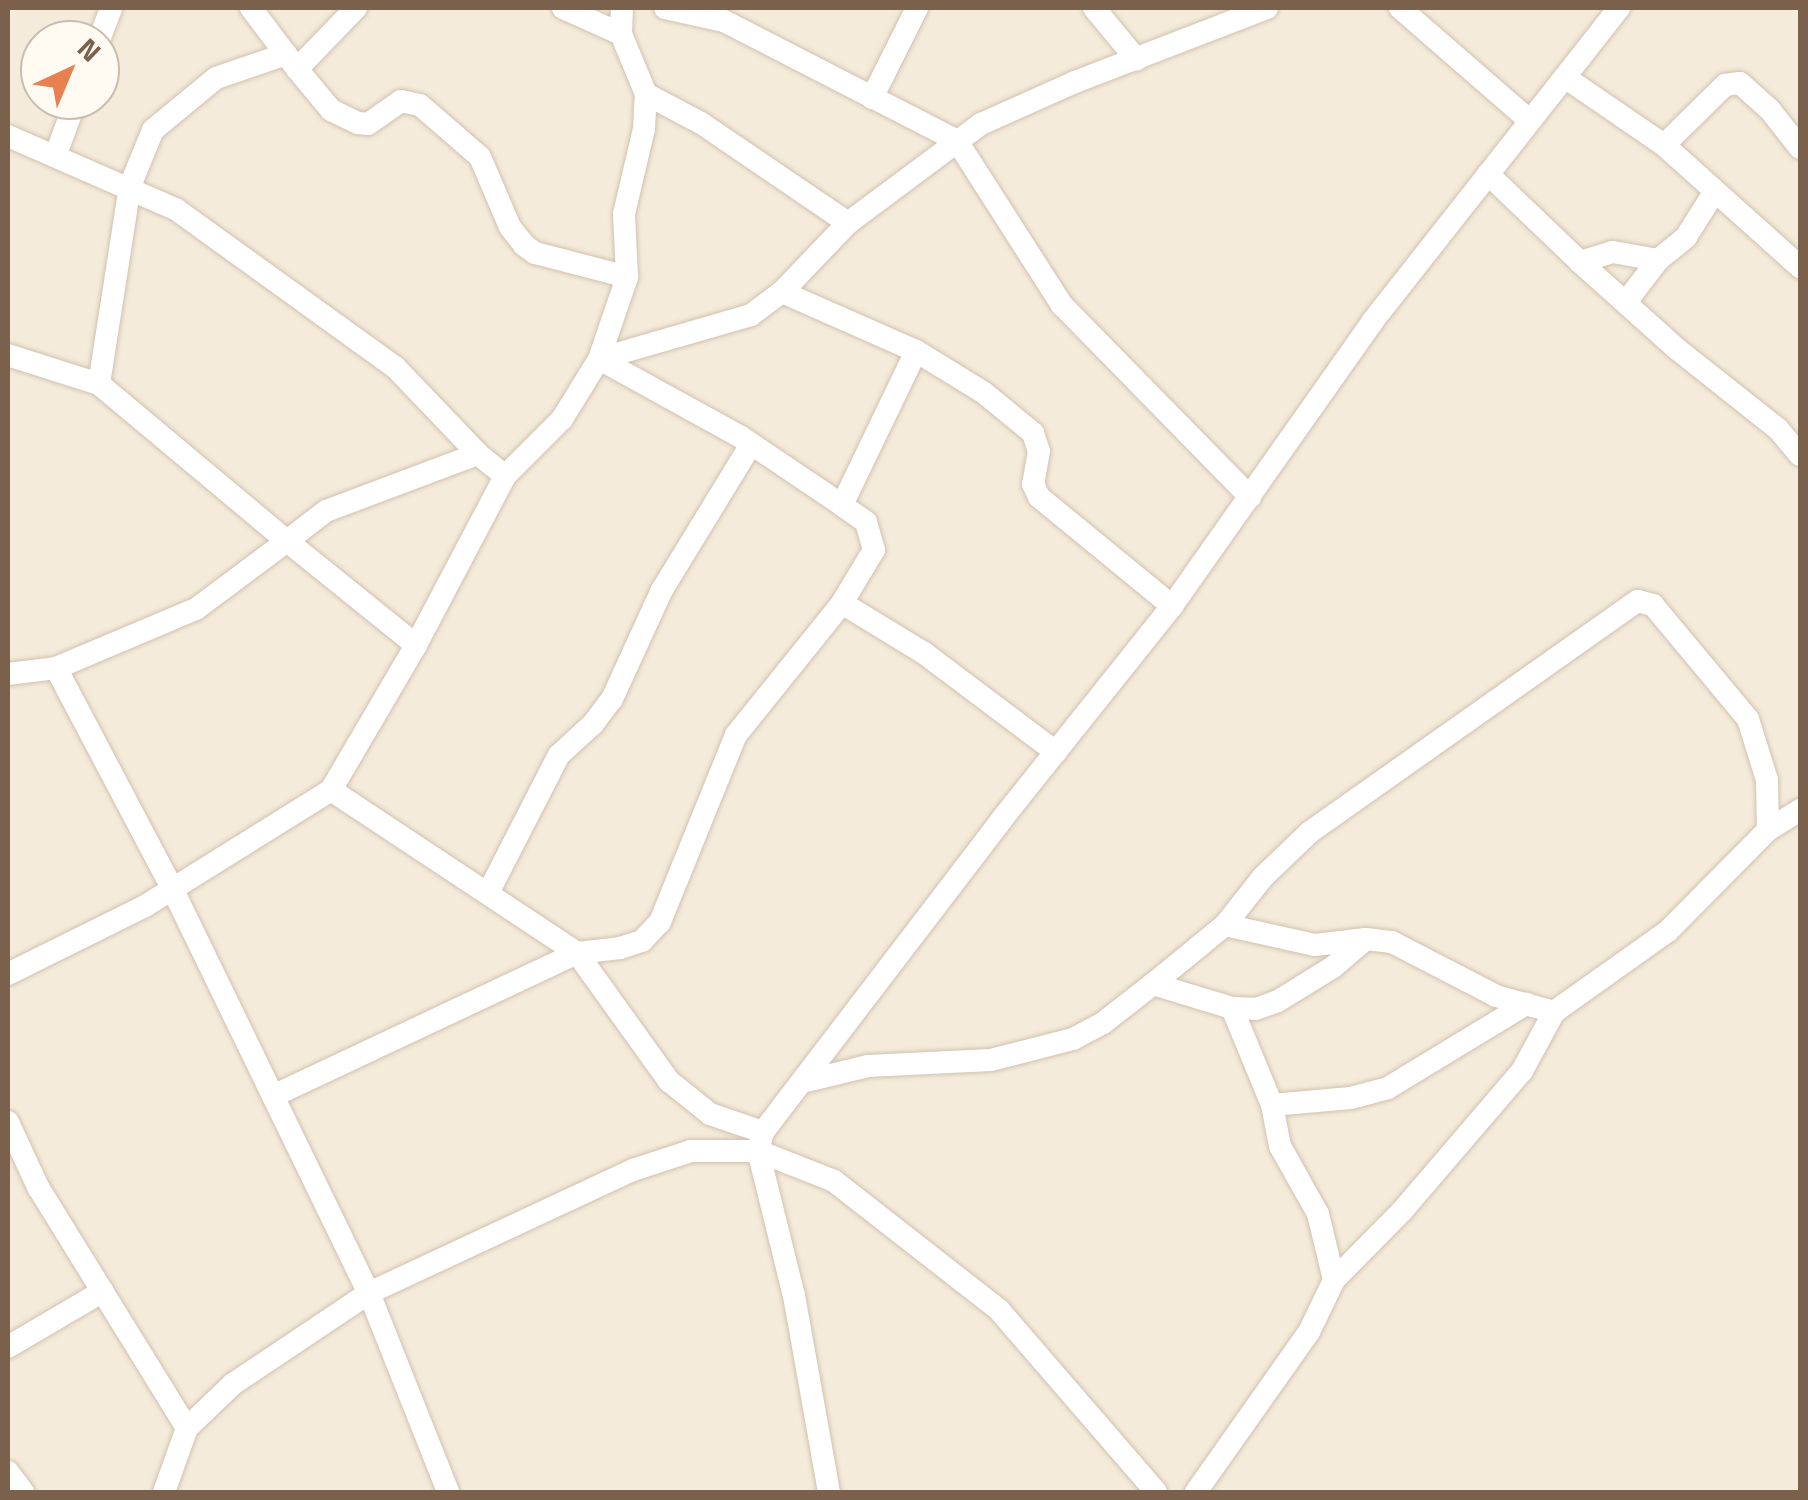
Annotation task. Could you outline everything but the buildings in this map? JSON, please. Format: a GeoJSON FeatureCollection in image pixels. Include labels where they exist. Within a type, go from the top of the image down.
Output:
{"type":"FeatureCollection","features":[{"type":"Feature","properties":{"kind":"street"},"geometry":{"type":"LineString","coordinates":[[251,8],[331,110],[368,124],[401,101],[420,106],[480,156],[510,227],[524,246],[535,254],[626,276]]}},
{"type":"Feature","properties":{"kind":"street"},"geometry":{"type":"LineString","coordinates":[[99,384],[130,186],[141,152],[162,120],[216,78],[291,61],[356,8]]}},
{"type":"Feature","properties":{"kind":"street"},"geometry":{"type":"LineString","coordinates":[[562,8],[620,34]]}},
{"type":"Feature","properties":{"kind":"street"},"geometry":{"type":"LineString","coordinates":[[8,974],[145,906],[171,886],[331,790],[416,645],[505,476],[562,419],[600,359],[626,276],[624,214],[644,129],[646,94],[620,34],[622,8]]}},
{"type":"Feature","properties":{"kind":"street"},"geometry":{"type":"LineString","coordinates":[[665,8],[724,20],[957,141],[1062,305],[1250,497]]}},
{"type":"Feature","properties":{"kind":"street"},"geometry":{"type":"LineString","coordinates":[[872,98],[917,8]]}},
{"type":"Feature","properties":{"kind":"street"},"geometry":{"type":"LineString","coordinates":[[1094,8],[1137,60]]}},
{"type":"Feature","properties":{"kind":"street"},"geometry":{"type":"LineString","coordinates":[[600,359],[751,314],[782,292],[848,223],[981,124],[1060,88],[1267,8]]}},
{"type":"Feature","properties":{"kind":"street"},"geometry":{"type":"LineString","coordinates":[[1400,8],[1530,121]]}},
{"type":"Feature","properties":{"kind":"street"},"geometry":{"type":"LineString","coordinates":[[164,1492],[187,1428],[233,1384],[370,1293],[633,1170],[691,1152],[761,1142],[1056,752],[1172,606],[1351,351],[1619,8]]}},
{"type":"Feature","properties":{"kind":"street"},"geometry":{"type":"LineString","coordinates":[[1566,78],[1664,145],[1800,267]]}},
{"type":"Feature","properties":{"kind":"street"},"geometry":{"type":"LineString","coordinates":[[1664,145],[1725,85],[1740,83],[1761,100],[1800,148]]}},
{"type":"Feature","properties":{"kind":"street"},"geometry":{"type":"LineString","coordinates":[[646,94],[700,123],[848,223]]}},
{"type":"Feature","properties":{"kind":"street"},"geometry":{"type":"LineString","coordinates":[[56,154],[69,120]]}},
{"type":"Feature","properties":{"kind":"street"},"geometry":{"type":"LineString","coordinates":[[8,136],[178,210],[395,367],[478,454],[505,476]]}},
{"type":"Feature","properties":{"kind":"street"},"geometry":{"type":"LineString","coordinates":[[1488,174],[1626,302],[1789,426],[1800,455]]}},
{"type":"Feature","properties":{"kind":"street"},"geometry":{"type":"LineString","coordinates":[[1626,302],[1658,260],[1686,237],[1715,191]]}},
{"type":"Feature","properties":{"kind":"street"},"geometry":{"type":"LineString","coordinates":[[1580,262],[1613,252],[1658,260]]}},
{"type":"Feature","properties":{"kind":"street"},"geometry":{"type":"LineString","coordinates":[[782,292],[916,351],[982,392],[1032,432],[1039,450],[1032,484],[1040,498],[1172,606]]}},
{"type":"Feature","properties":{"kind":"street"},"geometry":{"type":"LineString","coordinates":[[842,504],[916,351]]}},
{"type":"Feature","properties":{"kind":"street"},"geometry":{"type":"LineString","coordinates":[[8,355],[99,384],[416,645]]}},
{"type":"Feature","properties":{"kind":"street"},"geometry":{"type":"LineString","coordinates":[[273,1096],[577,953],[620,948],[642,940],[660,922],[736,736],[842,603],[874,550],[866,522],[842,504],[751,444],[600,359]]}},
{"type":"Feature","properties":{"kind":"street"},"geometry":{"type":"LineString","coordinates":[[488,894],[558,755],[593,724],[612,698],[662,590],[751,444]]}},
{"type":"Feature","properties":{"kind":"street"},"geometry":{"type":"LineString","coordinates":[[8,674],[56,668],[196,609],[326,512],[478,454]]}},
{"type":"Feature","properties":{"kind":"street"},"geometry":{"type":"LineString","coordinates":[[806,1081],[868,1066],[991,1060],[1074,1039],[1103,1024],[1225,926],[1263,876],[1310,832],[1638,600],[1653,606],[1748,719],[1767,780],[1768,830]]}},
{"type":"Feature","properties":{"kind":"street"},"geometry":{"type":"LineString","coordinates":[[842,603],[924,653],[1056,752]]}},
{"type":"Feature","properties":{"kind":"street"},"geometry":{"type":"LineString","coordinates":[[56,668],[171,886],[370,1293],[448,1492]]}},
{"type":"Feature","properties":{"kind":"street"},"geometry":{"type":"LineString","coordinates":[[331,790],[577,953],[669,1081],[710,1114],[834,1181],[998,1310],[1156,1492]]}},
{"type":"Feature","properties":{"kind":"street"},"geometry":{"type":"LineString","coordinates":[[1196,1492],[1309,1332],[1334,1280],[1402,1210],[1522,1071],[1554,1012],[1668,930],[1768,830],[1800,810]]}},
{"type":"Feature","properties":{"kind":"street"},"geometry":{"type":"LineString","coordinates":[[1225,926],[1315,945],[1366,938],[1392,942],[1496,996],[1554,1012]]}},
{"type":"Feature","properties":{"kind":"street"},"geometry":{"type":"LineString","coordinates":[[1153,984],[1232,1008],[1256,1009],[1278,1001],[1332,967],[1366,938]]}},
{"type":"Feature","properties":{"kind":"street"},"geometry":{"type":"LineString","coordinates":[[1272,1105],[1370,1095],[1405,1080],[1526,1004]]}},
{"type":"Feature","properties":{"kind":"street"},"geometry":{"type":"LineString","coordinates":[[1232,1008],[1272,1105],[1280,1146],[1318,1214],[1334,1280]]}},
{"type":"Feature","properties":{"kind":"street"},"geometry":{"type":"LineString","coordinates":[[8,1122],[38,1187],[187,1428]]}},
{"type":"Feature","properties":{"kind":"street"},"geometry":{"type":"LineString","coordinates":[[761,1142],[794,1296],[828,1492]]}},
{"type":"Feature","properties":{"kind":"street"},"geometry":{"type":"LineString","coordinates":[[8,1347],[103,1290]]}},
{"type":"Feature","properties":{"kind":"street"},"geometry":{"type":"LineString","coordinates":[[8,1472],[23,1492]]}},
{"type":"Feature","properties":{"kind":"shaded area"},"geometry":{"type":"Polygon","coordinates":[[[8,8],[1800,8],[1800,1492],[8,1492],[8,8]]]}}]}
